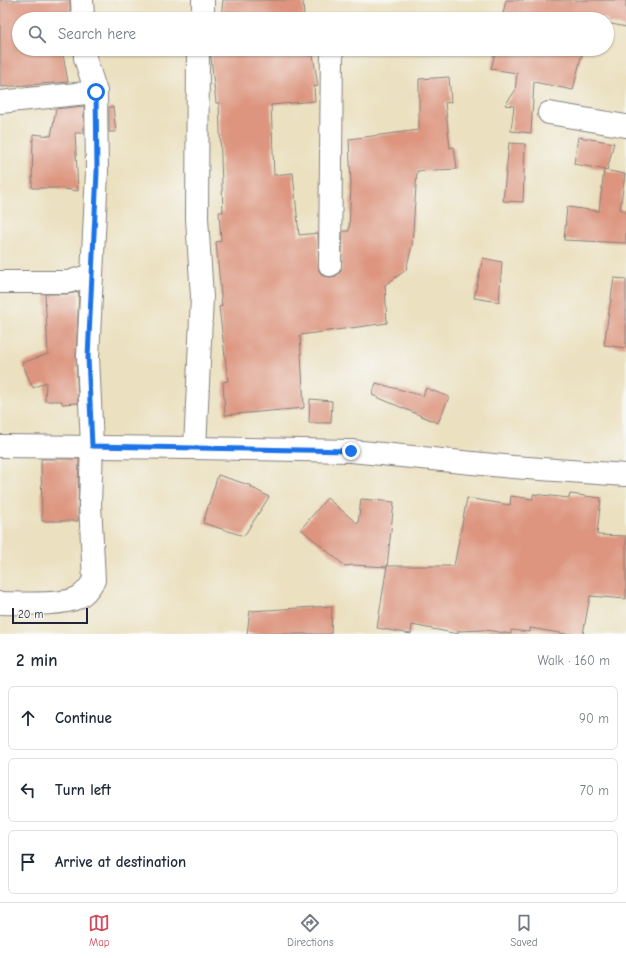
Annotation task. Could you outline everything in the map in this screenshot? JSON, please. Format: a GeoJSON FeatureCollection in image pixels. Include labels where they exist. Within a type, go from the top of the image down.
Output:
{"type":"FeatureCollection","features":[{"type":"Feature","properties":{"kind":"street"},"geometry":{"type":"LineString","coordinates":[[82,0],[83,12]]}},
{"type":"Feature","properties":{"kind":"street"},"geometry":{"type":"LineString","coordinates":[[203,0],[203,12]]}},
{"type":"Feature","properties":{"kind":"street"},"geometry":{"type":"LineString","coordinates":[[0,603],[62,602],[77,598],[90,586],[94,574],[90,504],[92,446],[88,376],[91,275],[97,172],[96,92],[89,56]]}},
{"type":"Feature","properties":{"kind":"street"},"geometry":{"type":"LineString","coordinates":[[195,448],[202,298],[197,218],[198,56]]}},
{"type":"Feature","properties":{"kind":"street"},"geometry":{"type":"LineString","coordinates":[[330,265],[332,56]]}},
{"type":"Feature","properties":{"kind":"street"},"geometry":{"type":"LineString","coordinates":[[0,102],[96,92]]}},
{"type":"Feature","properties":{"kind":"street"},"geometry":{"type":"LineString","coordinates":[[549,113],[626,126]]}},
{"type":"Feature","properties":{"kind":"street"},"geometry":{"type":"LineString","coordinates":[[0,282],[68,282],[91,275]]}},
{"type":"Feature","properties":{"kind":"street"},"geometry":{"type":"LineString","coordinates":[[0,446],[92,446],[351,451],[513,467],[626,475]]}},
{"type":"Feature","properties":{"kind":"building"},"geometry":{"type":"Polygon","coordinates":[[[0,0],[70,0],[70,12],[12,12],[12,56],[63,56],[68,82],[0,87],[0,0]]]}},
{"type":"Feature","properties":{"kind":"building"},"geometry":{"type":"Polygon","coordinates":[[[223,0],[303,0],[304,12],[222,12],[223,0]]]}},
{"type":"Feature","properties":{"kind":"building"},"geometry":{"type":"Polygon","coordinates":[[[506,0],[626,0],[626,27],[614,24],[614,12],[503,12],[506,0]]]}},
{"type":"Feature","properties":{"kind":"building"},"geometry":{"type":"Polygon","coordinates":[[[211,56],[313,56],[318,86],[314,87],[315,101],[271,105],[274,175],[293,173],[299,235],[318,233],[319,271],[323,276],[330,277],[336,276],[341,271],[343,231],[349,231],[351,185],[349,139],[419,130],[419,79],[449,77],[451,102],[445,103],[450,148],[454,147],[457,169],[417,171],[412,245],[406,270],[385,285],[387,323],[300,335],[304,408],[225,415],[223,382],[228,381],[219,307],[222,306],[216,242],[221,241],[219,212],[223,212],[219,103],[216,103],[211,56]]]}},
{"type":"Feature","properties":{"kind":"building"},"geometry":{"type":"Polygon","coordinates":[[[494,56],[581,56],[573,90],[534,82],[531,133],[511,131],[514,106],[505,105],[515,91],[517,73],[491,69],[494,56]]]}},
{"type":"Feature","properties":{"kind":"building"},"geometry":{"type":"Polygon","coordinates":[[[84,106],[84,133],[75,133],[78,191],[57,188],[32,188],[33,134],[51,136],[56,109],[84,106]]]}},
{"type":"Feature","properties":{"kind":"building"},"geometry":{"type":"Polygon","coordinates":[[[109,107],[113,107],[116,132],[109,132],[109,107]]]}},
{"type":"Feature","properties":{"kind":"building"},"geometry":{"type":"Polygon","coordinates":[[[578,137],[614,143],[607,170],[574,164],[578,137]]]}},
{"type":"Feature","properties":{"kind":"building"},"geometry":{"type":"Polygon","coordinates":[[[509,143],[525,144],[523,202],[503,201],[509,143]]]}},
{"type":"Feature","properties":{"kind":"building"},"geometry":{"type":"Polygon","coordinates":[[[604,170],[625,174],[620,209],[626,211],[626,243],[564,240],[567,207],[599,211],[604,170]]]}},
{"type":"Feature","properties":{"kind":"building"},"geometry":{"type":"Polygon","coordinates":[[[483,258],[502,262],[499,302],[474,298],[483,258]]]}},
{"type":"Feature","properties":{"kind":"building"},"geometry":{"type":"Polygon","coordinates":[[[614,278],[626,279],[626,348],[604,345],[614,278]]]}},
{"type":"Feature","properties":{"kind":"building"},"geometry":{"type":"Polygon","coordinates":[[[79,292],[76,356],[78,403],[62,404],[62,401],[45,401],[46,382],[33,388],[22,363],[48,354],[45,294],[68,294],[79,292]]]}},
{"type":"Feature","properties":{"kind":"building"},"geometry":{"type":"Polygon","coordinates":[[[376,383],[423,396],[426,388],[449,397],[438,423],[372,395],[376,383]]]}},
{"type":"Feature","properties":{"kind":"building"},"geometry":{"type":"Polygon","coordinates":[[[310,399],[332,401],[331,423],[309,423],[310,399]]]}},
{"type":"Feature","properties":{"kind":"building"},"geometry":{"type":"Polygon","coordinates":[[[41,459],[79,459],[78,521],[42,521],[41,459]]]}},
{"type":"Feature","properties":{"kind":"building"},"geometry":{"type":"Polygon","coordinates":[[[218,475],[252,486],[251,487],[269,497],[244,536],[203,523],[218,475]]]}},
{"type":"Feature","properties":{"kind":"building"},"geometry":{"type":"Polygon","coordinates":[[[533,494],[569,498],[570,494],[601,498],[597,535],[626,536],[626,599],[590,596],[583,634],[566,634],[530,628],[530,632],[511,630],[511,634],[486,630],[458,631],[458,634],[412,625],[411,634],[377,628],[387,566],[454,566],[467,498],[510,505],[511,496],[533,499],[533,494]]]}},
{"type":"Feature","properties":{"kind":"building"},"geometry":{"type":"Polygon","coordinates":[[[327,498],[358,524],[361,499],[394,502],[387,567],[345,566],[301,529],[327,498]]]}},
{"type":"Feature","properties":{"kind":"building"},"geometry":{"type":"Polygon","coordinates":[[[332,606],[331,634],[247,634],[250,611],[332,606]]]}},
{"type":"Feature","properties":{"kind":"route"},"geometry":{"type":"LineString","coordinates":[[96,92],[97,172],[88,357],[92,446],[351,451]]}}]}
